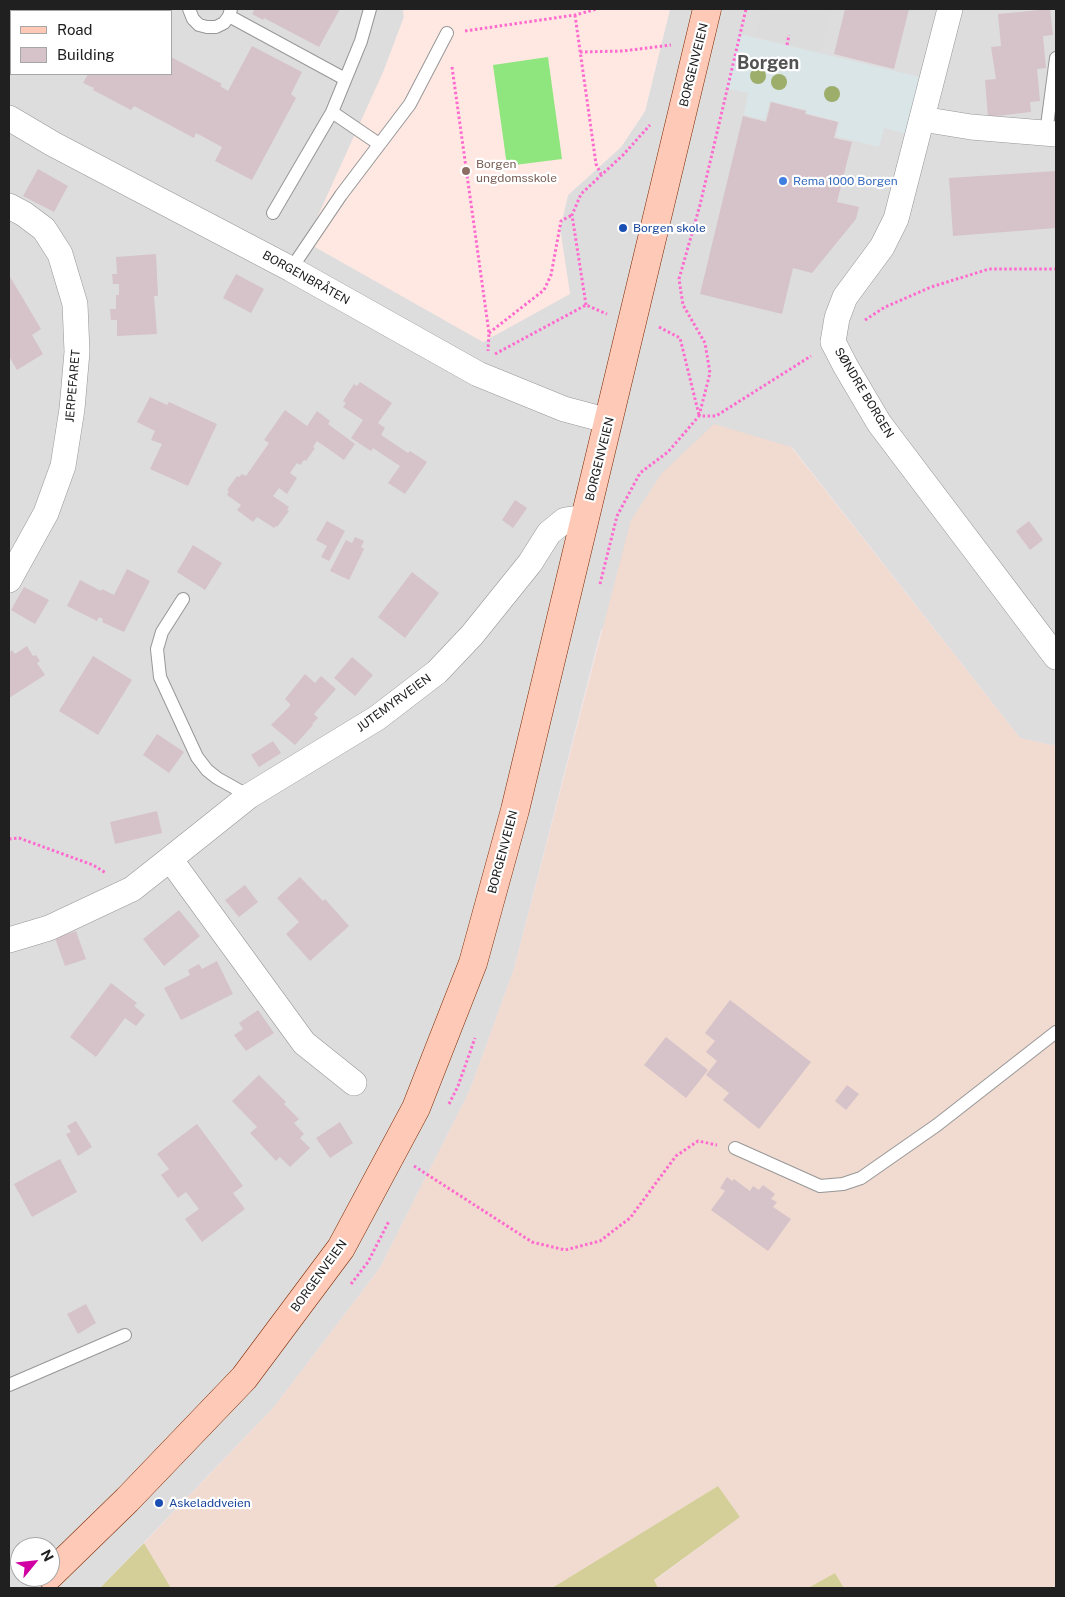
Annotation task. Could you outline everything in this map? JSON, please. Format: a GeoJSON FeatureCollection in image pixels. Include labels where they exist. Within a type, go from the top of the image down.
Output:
{"type":"FeatureCollection","features":[{"type":"Feature","properties":{"kind":"street","name":"BORGENVEIEN"},"geometry":{"type":"LineString","coordinates":[[60,1565],[127,1500],[244,1378],[341,1248],[416,1108],[472,963],[514,810],[707,9]]}},
{"type":"Feature","properties":{"kind":"street","name":"SØNDRE BORGEN"},"geometry":{"type":"LineString","coordinates":[[950,9],[896,219],[882,247],[845,297],[837,318],[833,342],[846,368],[879,423],[1056,657]]}},
{"type":"Feature","properties":{"kind":"street","name":"BORGENBRÅTEN"},"geometry":{"type":"LineString","coordinates":[[9,118],[53,144],[291,269],[478,374],[564,409],[609,421]]}},
{"type":"Feature","properties":{"kind":"street"},"geometry":{"type":"LineString","coordinates":[[922,119],[971,127],[1051,133]]}},
{"type":"Feature","properties":{"kind":"street","name":"JERPEFARET"},"geometry":{"type":"LineString","coordinates":[[9,206],[24,214],[44,229],[60,254],[75,304],[77,352],[72,409],[63,466],[46,513],[9,580]]}},
{"type":"Feature","properties":{"kind":"street","name":"JUTEMYRVEIEN"},"geometry":{"type":"LineString","coordinates":[[9,940],[49,928],[132,890],[249,796],[377,718],[437,672],[472,635],[530,563],[549,533],[566,520],[586,517]]}},
{"type":"Feature","properties":{"kind":"street"},"geometry":{"type":"LineString","coordinates":[[170,859],[304,1043],[354,1083]]}},
{"type":"Feature","properties":{"kind":"lane"},"geometry":{"type":"LineString","coordinates":[[188,9],[193,19],[199,25],[208,27],[216,27],[224,23],[230,12],[345,79]]}},
{"type":"Feature","properties":{"kind":"lane"},"geometry":{"type":"LineString","coordinates":[[273,213],[332,112],[361,41],[370,9]]}},
{"type":"Feature","properties":{"kind":"lane"},"geometry":{"type":"LineString","coordinates":[[291,269],[340,195],[410,104],[448,33]]}},
{"type":"Feature","properties":{"kind":"lane"},"geometry":{"type":"LineString","coordinates":[[1051,133],[1056,58]]}},
{"type":"Feature","properties":{"kind":"lane"},"geometry":{"type":"LineString","coordinates":[[332,112],[379,144]]}},
{"type":"Feature","properties":{"kind":"lane"},"geometry":{"type":"LineString","coordinates":[[183,599],[162,632],[157,650],[160,677],[197,757],[207,770],[217,778],[249,796]]}},
{"type":"Feature","properties":{"kind":"lane"},"geometry":{"type":"LineString","coordinates":[[735,1148],[820,1186],[843,1184],[861,1178],[937,1125],[1056,1032]]}},
{"type":"Feature","properties":{"kind":"lane"},"geometry":{"type":"LineString","coordinates":[[9,1385],[125,1335]]}},
{"type":"Feature","properties":{"kind":"path"},"geometry":{"type":"LineString","coordinates":[[586,305],[488,357],[489,333],[448,33],[575,15],[597,9]]}},
{"type":"Feature","properties":{"kind":"path"},"geometry":{"type":"LineString","coordinates":[[597,593],[617,516],[640,473],[668,452],[699,416],[710,373],[705,343],[683,304],[679,279],[700,205],[746,9]]}},
{"type":"Feature","properties":{"kind":"path"},"geometry":{"type":"LineString","coordinates":[[575,15],[596,164],[602,174]]}},
{"type":"Feature","properties":{"kind":"path"},"geometry":{"type":"LineString","coordinates":[[668,54],[673,36]]}},
{"type":"Feature","properties":{"kind":"path"},"geometry":{"type":"LineString","coordinates":[[787,45],[789,36]]}},
{"type":"Feature","properties":{"kind":"path"},"geometry":{"type":"LineString","coordinates":[[580,52],[623,52],[671,45]]}},
{"type":"Feature","properties":{"kind":"path"},"geometry":{"type":"LineString","coordinates":[[586,305],[572,215],[581,194],[623,155],[652,122]]}},
{"type":"Feature","properties":{"kind":"path"},"geometry":{"type":"LineString","coordinates":[[489,333],[544,290],[551,275],[561,220],[572,215]]}},
{"type":"Feature","properties":{"kind":"path"},"geometry":{"type":"LineString","coordinates":[[863,321],[885,307],[922,291],[989,269],[1056,269]]}},
{"type":"Feature","properties":{"kind":"path"},"geometry":{"type":"LineString","coordinates":[[586,305],[607,314]]}},
{"type":"Feature","properties":{"kind":"path"},"geometry":{"type":"LineString","coordinates":[[659,327],[680,338],[699,416]]}},
{"type":"Feature","properties":{"kind":"path"},"geometry":{"type":"LineString","coordinates":[[699,416],[716,416],[812,355]]}},
{"type":"Feature","properties":{"kind":"path"},"geometry":{"type":"LineString","coordinates":[[9,839],[19,838],[93,864],[132,890]]}},
{"type":"Feature","properties":{"kind":"path"},"geometry":{"type":"LineString","coordinates":[[392,1152],[532,1242],[565,1250],[600,1241],[630,1218],[676,1156],[698,1141],[735,1148]]}},
{"type":"Feature","properties":{"kind":"shaded area"},"geometry":{"type":"Polygon","coordinates":[[[9,9],[403,9],[404,17],[384,70],[570,294],[560,229],[568,195],[621,147],[645,111],[670,9],[1056,9],[1056,746],[1020,738],[792,447],[601,630],[514,969],[470,1090],[380,1268],[274,1407],[100,1588],[9,1588],[9,9]]]}},
{"type":"Feature","properties":{"kind":"shaded area","name":"Borgen ungdomsskole"},"geometry":{"type":"Polygon","coordinates":[[[403,9],[670,9],[645,111],[621,147],[568,195],[560,229],[570,294],[483,342],[306,242],[384,70],[404,17],[403,9]]]}},
{"type":"Feature","properties":{"kind":"shaded area"},"geometry":{"type":"Polygon","coordinates":[[[763,9],[831,9],[821,51],[756,36],[763,9]]]}},
{"type":"Feature","properties":{"kind":"shaded area"},"geometry":{"type":"Polygon","coordinates":[[[739,34],[924,78],[911,135],[884,128],[879,147],[836,136],[840,122],[806,113],[807,110],[770,101],[765,120],[744,115],[748,93],[726,88],[739,34]]]}},
{"type":"Feature","properties":{"kind":"shaded area"},"geometry":{"type":"Polygon","coordinates":[[[714,424],[791,447],[1020,738],[1056,746],[1056,1588],[844,1588],[835,1573],[808,1588],[658,1588],[654,1581],[740,1517],[718,1486],[552,1588],[171,1588],[144,1543],[274,1407],[380,1268],[470,1090],[514,969],[631,520],[662,473],[714,424]]]}},
{"type":"Feature","properties":{"kind":"shaded area"},"geometry":{"type":"Polygon","coordinates":[[[718,1486],[740,1517],[654,1580],[658,1588],[552,1588],[718,1486]]]}},
{"type":"Feature","properties":{"kind":"shaded area"},"geometry":{"type":"Polygon","coordinates":[[[144,1543],[171,1588],[100,1588],[144,1543]]]}},
{"type":"Feature","properties":{"kind":"shaded area"},"geometry":{"type":"Polygon","coordinates":[[[835,1573],[844,1588],[808,1588],[835,1573]]]}},
{"type":"Feature","properties":{"kind":"green space"},"geometry":{"type":"Polygon","coordinates":[[[548,57],[562,159],[507,166],[493,65],[548,57]]]}},
{"type":"Feature","properties":{"kind":"building"},"geometry":{"type":"Polygon","coordinates":[[[9,9],[103,10],[10,10],[9,37],[9,9]]]}},
{"type":"Feature","properties":{"kind":"building"},"geometry":{"type":"Polygon","coordinates":[[[255,9],[340,9],[319,47],[264,18],[263,20],[252,14],[255,9]]]}},
{"type":"Feature","properties":{"kind":"building"},"geometry":{"type":"Polygon","coordinates":[[[845,9],[909,9],[894,69],[834,54],[845,9]]]}},
{"type":"Feature","properties":{"kind":"building"},"geometry":{"type":"Polygon","coordinates":[[[1050,9],[1053,35],[1043,36],[1046,68],[1037,69],[1040,101],[1030,102],[1031,112],[988,117],[985,80],[996,79],[991,47],[1001,46],[998,14],[1050,9]]]}},
{"type":"Feature","properties":{"kind":"building"},"geometry":{"type":"Polygon","coordinates":[[[252,46],[302,72],[291,94],[296,98],[252,180],[215,161],[222,147],[196,133],[194,138],[134,106],[131,110],[83,83],[87,75],[172,75],[172,58],[222,84],[220,86],[228,91],[252,46]]]}},
{"type":"Feature","properties":{"kind":"building"},"geometry":{"type":"Polygon","coordinates":[[[771,102],[806,111],[805,114],[838,122],[834,138],[852,142],[837,202],[859,207],[856,219],[812,273],[793,268],[782,314],[700,294],[743,116],[766,122],[771,102]]]}},
{"type":"Feature","properties":{"kind":"building"},"geometry":{"type":"Polygon","coordinates":[[[38,169],[68,186],[54,212],[23,196],[38,169]]]}},
{"type":"Feature","properties":{"kind":"building"},"geometry":{"type":"Polygon","coordinates":[[[1056,171],[1056,228],[953,236],[949,178],[1056,171]]]}},
{"type":"Feature","properties":{"kind":"building"},"geometry":{"type":"Polygon","coordinates":[[[156,254],[158,296],[154,296],[157,334],[117,336],[117,320],[111,320],[110,309],[116,309],[116,295],[119,295],[119,284],[113,284],[112,274],[117,274],[116,257],[156,254]]]}},
{"type":"Feature","properties":{"kind":"building"},"geometry":{"type":"Polygon","coordinates":[[[236,274],[264,289],[251,313],[223,298],[236,274]]]}},
{"type":"Feature","properties":{"kind":"building"},"geometry":{"type":"Polygon","coordinates":[[[9,275],[41,329],[32,335],[43,354],[17,370],[9,356],[9,275]]]}},
{"type":"Feature","properties":{"kind":"building"},"geometry":{"type":"Polygon","coordinates":[[[360,382],[392,403],[378,423],[385,428],[381,435],[408,453],[410,451],[427,462],[405,494],[388,483],[400,466],[373,448],[371,451],[351,438],[363,420],[343,407],[346,403],[343,401],[354,384],[357,386],[360,382]]]}},
{"type":"Feature","properties":{"kind":"building"},"geometry":{"type":"Polygon","coordinates":[[[150,397],[167,405],[169,402],[217,424],[188,486],[150,469],[162,444],[151,440],[155,431],[137,422],[150,397]]]}},
{"type":"Feature","properties":{"kind":"building"},"geometry":{"type":"Polygon","coordinates":[[[285,410],[307,426],[317,411],[330,421],[328,424],[355,444],[344,460],[317,441],[313,447],[315,448],[306,461],[304,460],[300,465],[297,463],[290,473],[297,478],[287,494],[279,488],[273,496],[289,507],[287,510],[289,511],[277,527],[274,528],[257,517],[253,522],[237,510],[241,505],[227,495],[229,491],[227,490],[237,476],[239,477],[242,474],[246,476],[269,443],[264,440],[285,410]]]}},
{"type":"Feature","properties":{"kind":"building"},"geometry":{"type":"Polygon","coordinates":[[[515,500],[527,508],[513,528],[502,520],[515,500]]]}},
{"type":"Feature","properties":{"kind":"building"},"geometry":{"type":"Polygon","coordinates":[[[327,521],[345,531],[329,561],[321,557],[327,546],[316,540],[327,521]]]}},
{"type":"Feature","properties":{"kind":"building"},"geometry":{"type":"Polygon","coordinates":[[[1029,521],[1043,540],[1030,550],[1016,531],[1029,521]]]}},
{"type":"Feature","properties":{"kind":"building"},"geometry":{"type":"Polygon","coordinates":[[[355,537],[364,541],[361,547],[364,549],[349,580],[330,571],[346,540],[352,543],[355,537]]]}},
{"type":"Feature","properties":{"kind":"building"},"geometry":{"type":"Polygon","coordinates":[[[193,545],[222,563],[205,590],[177,572],[193,545]]]}},
{"type":"Feature","properties":{"kind":"building"},"geometry":{"type":"Polygon","coordinates":[[[127,569],[150,581],[124,632],[102,622],[103,619],[99,617],[97,621],[67,606],[80,580],[101,591],[102,589],[114,595],[127,569]]]}},
{"type":"Feature","properties":{"kind":"building"},"geometry":{"type":"Polygon","coordinates":[[[412,572],[439,593],[405,638],[378,617],[412,572]]]}},
{"type":"Feature","properties":{"kind":"building"},"geometry":{"type":"Polygon","coordinates":[[[24,587],[49,600],[35,624],[11,610],[24,587]]]}},
{"type":"Feature","properties":{"kind":"building"},"geometry":{"type":"Polygon","coordinates":[[[27,646],[33,656],[36,655],[40,661],[37,663],[45,675],[9,698],[9,653],[12,650],[15,654],[27,646]]]}},
{"type":"Feature","properties":{"kind":"building"},"geometry":{"type":"Polygon","coordinates":[[[93,656],[132,680],[98,735],[59,711],[93,656]]]}},
{"type":"Feature","properties":{"kind":"building"},"geometry":{"type":"Polygon","coordinates":[[[352,657],[373,675],[355,696],[334,678],[352,657]]]}},
{"type":"Feature","properties":{"kind":"building"},"geometry":{"type":"Polygon","coordinates":[[[305,674],[315,683],[321,676],[336,689],[314,714],[318,718],[295,745],[271,725],[290,706],[285,699],[305,674]]]}},
{"type":"Feature","properties":{"kind":"building"},"geometry":{"type":"Polygon","coordinates":[[[157,734],[184,752],[169,773],[143,755],[157,734]]]}},
{"type":"Feature","properties":{"kind":"building"},"geometry":{"type":"Polygon","coordinates":[[[273,741],[281,753],[259,767],[251,755],[273,741]]]}},
{"type":"Feature","properties":{"kind":"building"},"geometry":{"type":"Polygon","coordinates":[[[157,811],[162,833],[115,844],[110,822],[157,811]]]}},
{"type":"Feature","properties":{"kind":"building"},"geometry":{"type":"Polygon","coordinates":[[[300,877],[323,901],[325,899],[349,926],[310,961],[286,934],[299,922],[277,898],[300,877]]]}},
{"type":"Feature","properties":{"kind":"building"},"geometry":{"type":"Polygon","coordinates":[[[245,885],[258,902],[239,917],[225,900],[245,885]]]}},
{"type":"Feature","properties":{"kind":"building"},"geometry":{"type":"Polygon","coordinates":[[[179,910],[200,936],[164,966],[143,939],[179,910]]]}},
{"type":"Feature","properties":{"kind":"building"},"geometry":{"type":"Polygon","coordinates":[[[76,931],[86,959],[65,966],[55,938],[76,931]]]}},
{"type":"Feature","properties":{"kind":"building"},"geometry":{"type":"Polygon","coordinates":[[[217,961],[233,994],[181,1020],[164,988],[190,975],[188,970],[199,964],[202,969],[217,961]]]}},
{"type":"Feature","properties":{"kind":"building"},"geometry":{"type":"Polygon","coordinates":[[[111,983],[137,1003],[134,1006],[145,1015],[136,1026],[125,1018],[96,1057],[70,1037],[111,983]]]}},
{"type":"Feature","properties":{"kind":"building"},"geometry":{"type":"Polygon","coordinates":[[[730,1000],[811,1062],[759,1129],[723,1100],[729,1093],[706,1075],[717,1061],[706,1052],[715,1041],[705,1033],[730,1000]]]}},
{"type":"Feature","properties":{"kind":"building"},"geometry":{"type":"Polygon","coordinates":[[[258,1010],[274,1033],[246,1051],[234,1035],[243,1029],[239,1023],[258,1010]]]}},
{"type":"Feature","properties":{"kind":"building"},"geometry":{"type":"Polygon","coordinates":[[[666,1037],[708,1070],[686,1098],[644,1065],[666,1037]]]}},
{"type":"Feature","properties":{"kind":"building"},"geometry":{"type":"Polygon","coordinates":[[[259,1075],[286,1102],[284,1104],[299,1119],[294,1123],[304,1134],[300,1138],[310,1148],[290,1167],[280,1157],[276,1161],[250,1133],[257,1127],[232,1101],[259,1075]]]}},
{"type":"Feature","properties":{"kind":"building"},"geometry":{"type":"Polygon","coordinates":[[[847,1085],[859,1094],[846,1110],[835,1101],[847,1085]]]}},
{"type":"Feature","properties":{"kind":"building"},"geometry":{"type":"Polygon","coordinates":[[[76,1121],[92,1147],[78,1156],[66,1134],[71,1132],[67,1126],[76,1121]]]}},
{"type":"Feature","properties":{"kind":"building"},"geometry":{"type":"Polygon","coordinates":[[[340,1122],[353,1143],[330,1158],[316,1138],[340,1122]]]}},
{"type":"Feature","properties":{"kind":"building"},"geometry":{"type":"Polygon","coordinates":[[[197,1124],[243,1186],[233,1193],[245,1209],[202,1242],[185,1219],[199,1209],[186,1192],[178,1198],[161,1175],[169,1169],[157,1154],[197,1124]]]}},
{"type":"Feature","properties":{"kind":"building"},"geometry":{"type":"Polygon","coordinates":[[[60,1159],[77,1192],[32,1217],[14,1184],[60,1159]]]}},
{"type":"Feature","properties":{"kind":"building"},"geometry":{"type":"Polygon","coordinates":[[[727,1177],[732,1181],[734,1179],[750,1191],[753,1186],[759,1190],[763,1185],[775,1194],[771,1199],[777,1202],[773,1207],[791,1219],[768,1251],[711,1210],[725,1191],[720,1188],[727,1177]]]}},
{"type":"Feature","properties":{"kind":"building"},"geometry":{"type":"Polygon","coordinates":[[[86,1304],[96,1323],[78,1334],[67,1314],[86,1304]]]}},
{"type":"Feature","properties":{"kind":"place","name":"Borgen ungdomsskole"},"geometry":{"type":"Point","coordinates":[466,171]}},
{"type":"Feature","properties":{"kind":"place","name":"Rema 1000 Borgen"},"geometry":{"type":"Point","coordinates":[783,181]}},
{"type":"Feature","properties":{"kind":"place","name":"Borgen skole"},"geometry":{"type":"Point","coordinates":[623,228]}},
{"type":"Feature","properties":{"kind":"place","name":"Askeladdveien"},"geometry":{"type":"Point","coordinates":[159,1503]}},
{"type":"Feature","properties":{"kind":"district","name":"Borgen"},"geometry":{"type":"Point","coordinates":[768,63]}}]}
